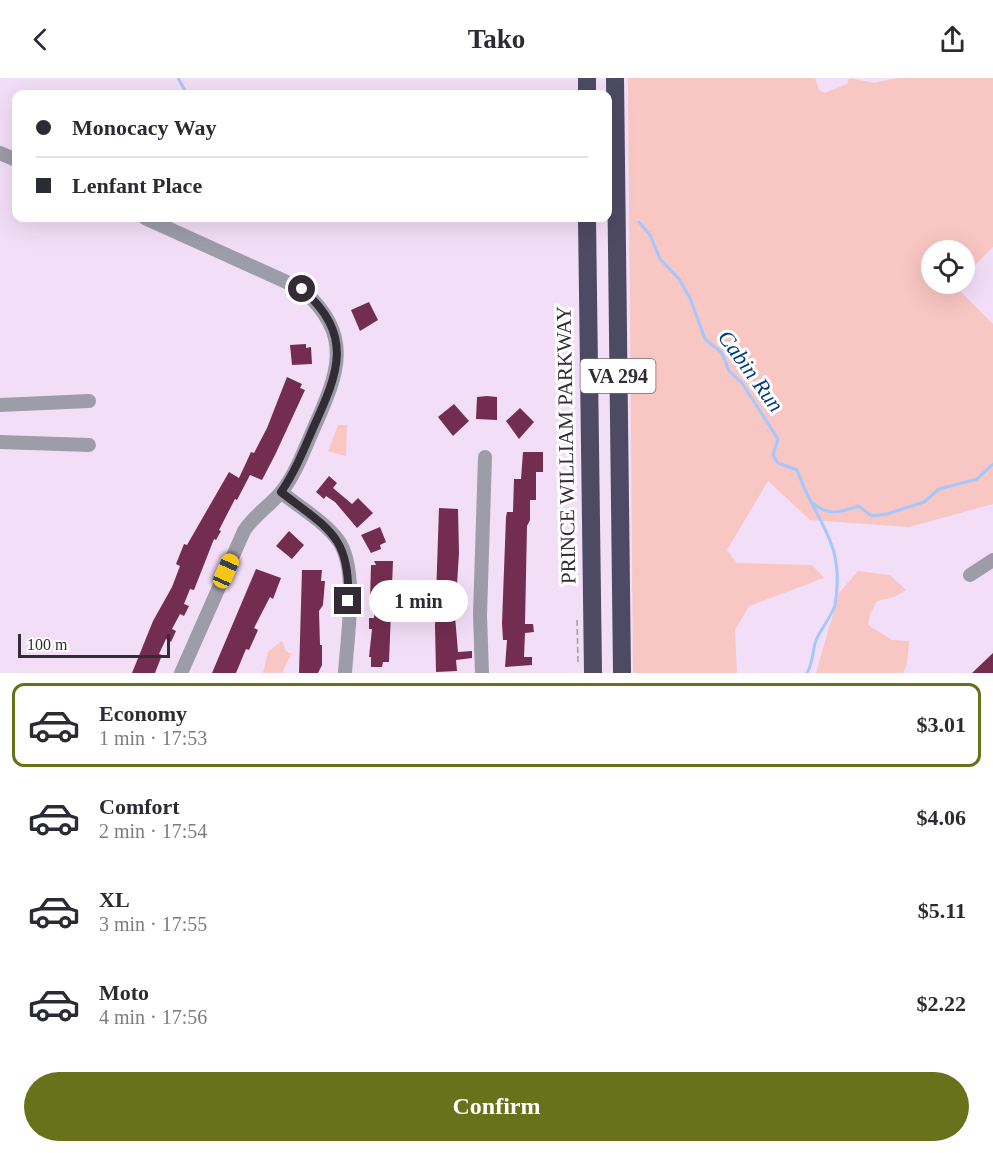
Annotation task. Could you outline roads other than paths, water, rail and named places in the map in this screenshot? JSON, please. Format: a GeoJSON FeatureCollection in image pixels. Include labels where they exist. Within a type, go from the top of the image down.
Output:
{"type":"FeatureCollection","features":[{"type":"Feature","properties":{"kind":"highway","name":"VA 294"},"geometry":{"type":"LineString","coordinates":[[615,78],[622,673]]}},
{"type":"Feature","properties":{"kind":"highway","name":"PRINCE WILLIAM PARKWAY"},"geometry":{"type":"LineString","coordinates":[[587,222],[592,673]]}},
{"type":"Feature","properties":{"kind":"street"},"geometry":{"type":"LineString","coordinates":[[171,223],[302,289],[317,303],[332,329],[338,357],[336,375],[296,467],[281,492],[251,520],[244,531],[181,673]]}},
{"type":"Feature","properties":{"kind":"street"},"geometry":{"type":"LineString","coordinates":[[0,405],[89,401]]}},
{"type":"Feature","properties":{"kind":"street"},"geometry":{"type":"LineString","coordinates":[[0,442],[89,445]]}},
{"type":"Feature","properties":{"kind":"street"},"geometry":{"type":"LineString","coordinates":[[482,673],[480,615],[485,457]]}},
{"type":"Feature","properties":{"kind":"street"},"geometry":{"type":"LineString","coordinates":[[281,492],[332,533],[345,553],[349,577],[345,673]]}},
{"type":"Feature","properties":{"kind":"street"},"geometry":{"type":"LineString","coordinates":[[970,575],[993,560]]}},
{"type":"Feature","properties":{"kind":"waterway","name":"Cabin Run"},"geometry":{"type":"LineString","coordinates":[[178,78],[185,90]]}},
{"type":"Feature","properties":{"kind":"waterway","name":"Cabin Run"},"geometry":{"type":"LineString","coordinates":[[639,222],[650,235],[660,259],[679,279],[690,298],[705,339],[722,353],[729,371],[742,383],[778,439],[773,455],[778,463],[797,470],[833,548],[837,583],[835,605],[817,638],[807,673]]}},
{"type":"Feature","properties":{"kind":"waterway"},"geometry":{"type":"LineString","coordinates":[[811,502],[823,510],[834,512],[858,506],[872,516],[887,514],[924,502],[939,489],[977,479],[993,464]]}}]}
